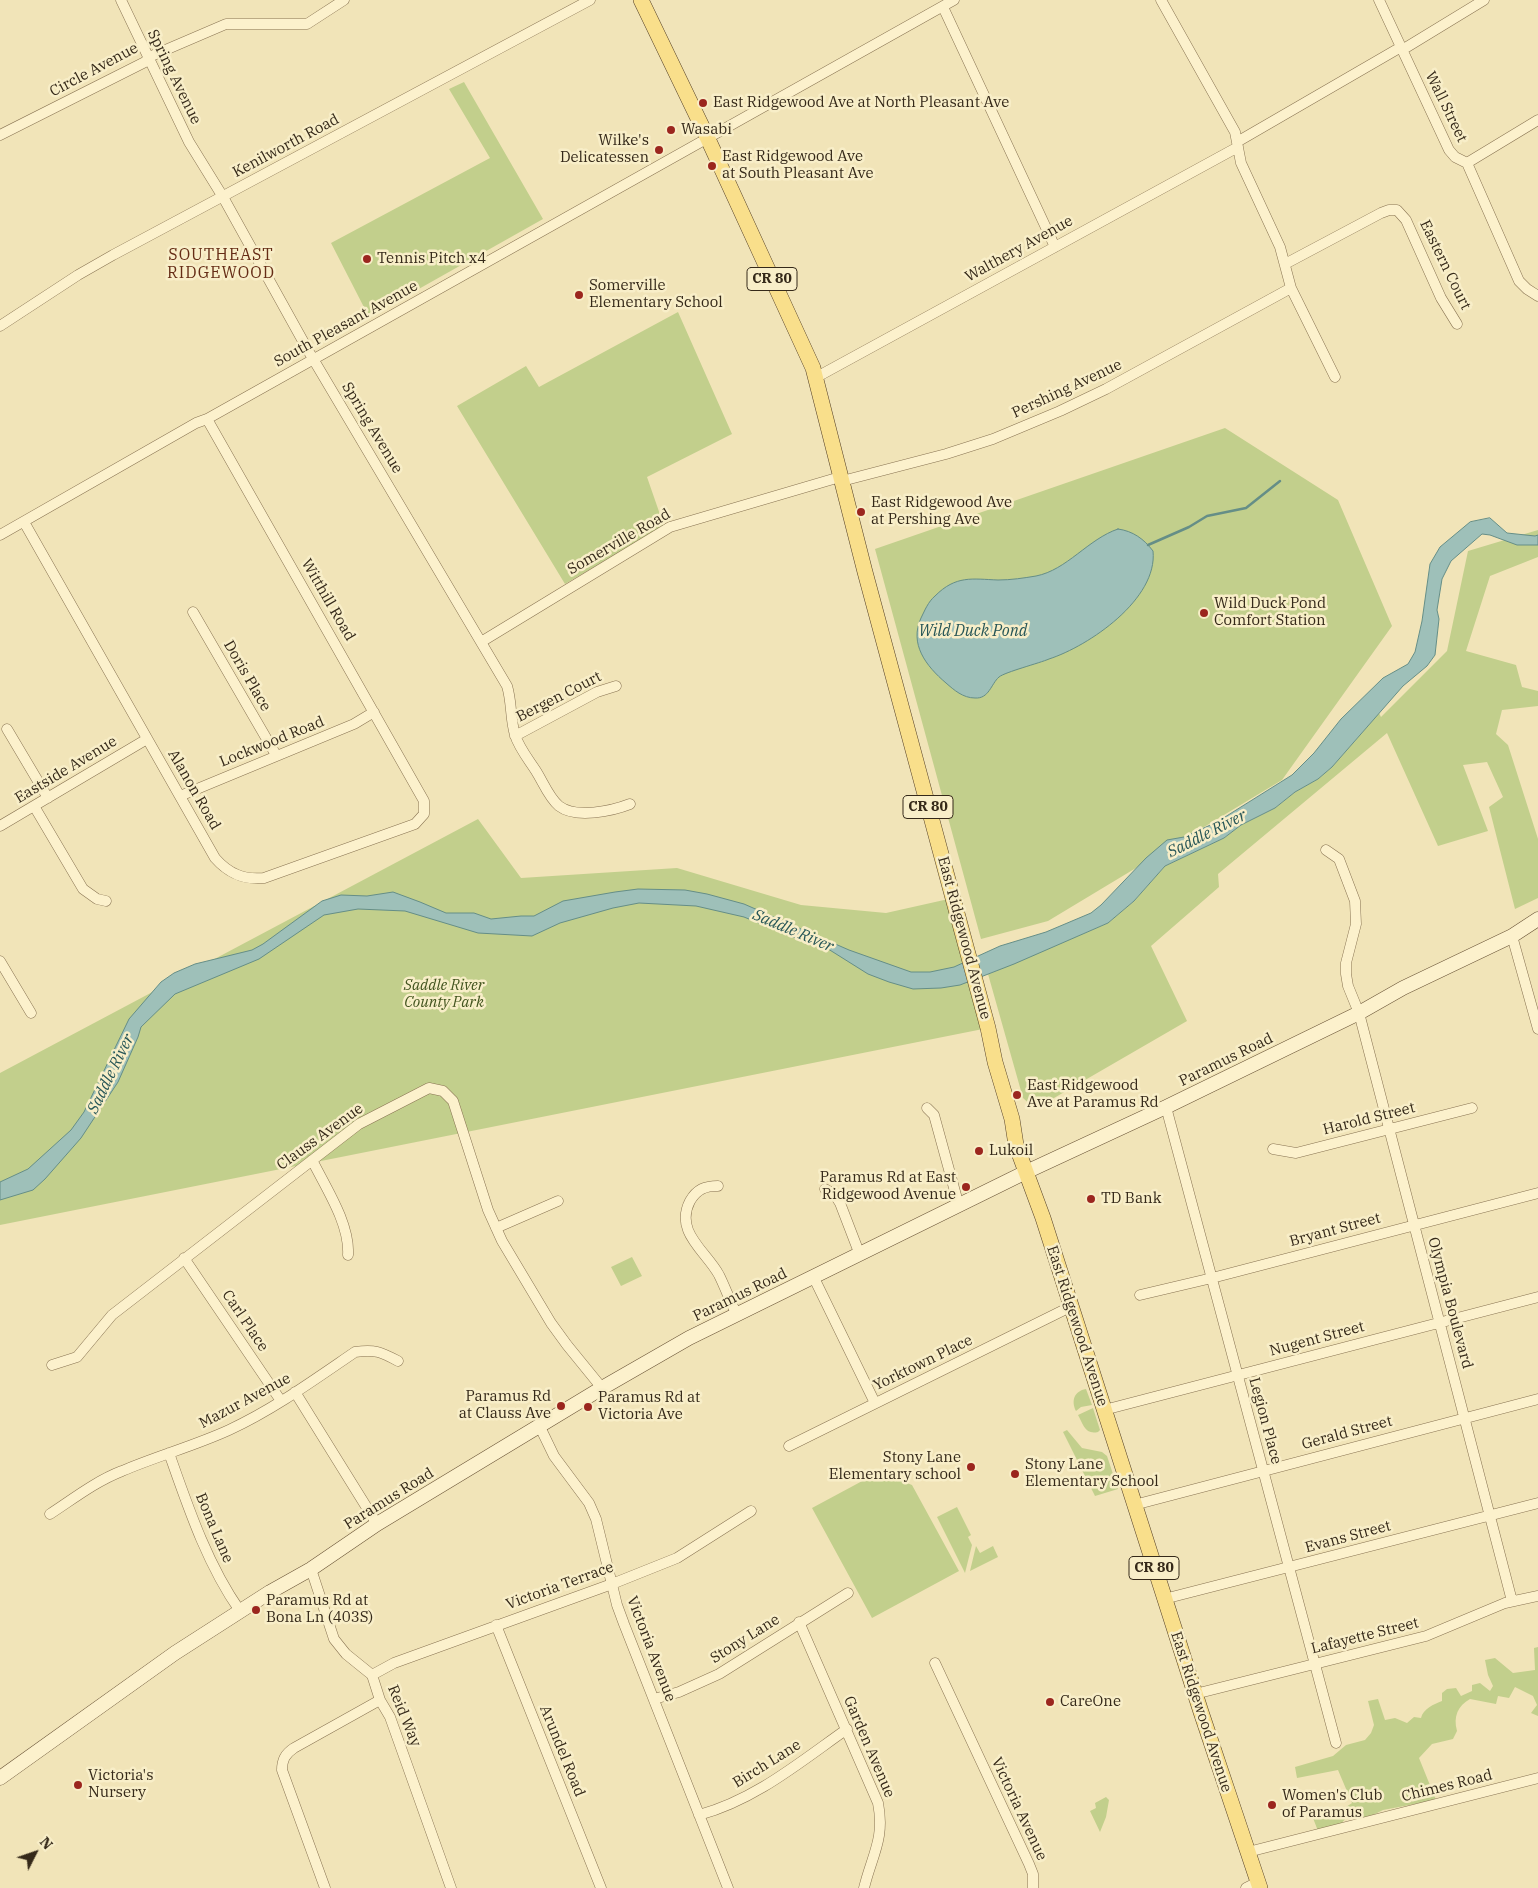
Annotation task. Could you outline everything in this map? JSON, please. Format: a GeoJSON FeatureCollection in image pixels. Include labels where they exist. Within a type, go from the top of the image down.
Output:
{"type":"FeatureCollection","features":[{"type":"Feature","properties":{"kind":"main road","name":"East Ridgewood Avenue"},"geometry":{"type":"LineString","coordinates":[[641,0],[708,139],[813,368],[988,1028],[995,1062],[1012,1119],[1016,1146],[1043,1218],[1164,1599],[1248,1852],[1254,1886]]}},
{"type":"Feature","properties":{"kind":"main road","name":"Paramus Road"},"geometry":{"type":"LineString","coordinates":[[0,1778],[175,1653],[240,1611],[311,1568],[377,1524],[602,1388],[689,1338],[736,1313],[814,1278],[1026,1172],[1166,1108],[1359,1013],[1403,988],[1512,936],[1538,919]]}},
{"type":"Feature","properties":{"kind":"street","name":"Spring Avenue"},"geometry":{"type":"LineString","coordinates":[[121,0],[189,142],[223,197],[313,359],[506,686],[510,696],[515,736],[554,800],[560,806],[580,813],[616,809],[630,804]]}},
{"type":"Feature","properties":{"kind":"street","name":"Circle Avenue"},"geometry":{"type":"LineString","coordinates":[[0,135],[145,62],[148,57],[226,24],[307,24],[344,0]]}},
{"type":"Feature","properties":{"kind":"street","name":"Kenilworth Road"},"geometry":{"type":"LineString","coordinates":[[0,326],[78,274],[590,0]]}},
{"type":"Feature","properties":{"kind":"street","name":"South Pleasant Avenue"},"geometry":{"type":"LineString","coordinates":[[0,535],[196,423],[208,419],[954,0]]}},
{"type":"Feature","properties":{"kind":"street"},"geometry":{"type":"LineString","coordinates":[[1161,0],[1235,132],[1241,163],[1280,247],[1291,288],[1335,377]]}},
{"type":"Feature","properties":{"kind":"street","name":"Wall Street"},"geometry":{"type":"LineString","coordinates":[[1379,0],[1449,150],[1455,157],[1467,163],[1518,281],[1538,296]]}},
{"type":"Feature","properties":{"kind":"street","name":"Walthery Avenue"},"geometry":{"type":"LineString","coordinates":[[815,378],[1055,247],[1237,144],[1484,0]]}},
{"type":"Feature","properties":{"kind":"street"},"geometry":{"type":"LineString","coordinates":[[943,6],[1055,247]]}},
{"type":"Feature","properties":{"kind":"street"},"geometry":{"type":"LineString","coordinates":[[1467,163],[1538,120]]}},
{"type":"Feature","properties":{"kind":"street","name":"Eastern Court"},"geometry":{"type":"LineString","coordinates":[[1285,264],[1389,210],[1397,210],[1406,220],[1441,298],[1457,324]]}},
{"type":"Feature","properties":{"kind":"street","name":"Pershing Avenue"},"geometry":{"type":"LineString","coordinates":[[841,479],[946,454],[993,439],[1060,411],[1106,389],[1291,288]]}},
{"type":"Feature","properties":{"kind":"street","name":"Witthill Road"},"geometry":{"type":"LineString","coordinates":[[208,419],[422,797]]}},
{"type":"Feature","properties":{"kind":"street","name":"Somerville Road"},"geometry":{"type":"LineString","coordinates":[[481,642],[670,527],[841,479]]}},
{"type":"Feature","properties":{"kind":"street","name":"Alanon Road"},"geometry":{"type":"LineString","coordinates":[[24,522],[215,858],[232,873],[254,879],[271,876],[415,824],[424,814],[425,807],[422,797]]}},
{"type":"Feature","properties":{"kind":"street","name":"Doris Place"},"geometry":{"type":"LineString","coordinates":[[193,612],[276,755]]}},
{"type":"Feature","properties":{"kind":"street","name":"Bergen Court"},"geometry":{"type":"LineString","coordinates":[[515,736],[597,692],[616,686]]}},
{"type":"Feature","properties":{"kind":"street","name":"Lockwood Road"},"geometry":{"type":"LineString","coordinates":[[180,796],[354,724],[374,712]]}},
{"type":"Feature","properties":{"kind":"street"},"geometry":{"type":"LineString","coordinates":[[7,729],[48,798]]}},
{"type":"Feature","properties":{"kind":"street","name":"Eastside Avenue"},"geometry":{"type":"LineString","coordinates":[[0,826],[147,739]]}},
{"type":"Feature","properties":{"kind":"street"},"geometry":{"type":"LineString","coordinates":[[34,806],[84,889],[97,899],[106,901]]}},
{"type":"Feature","properties":{"kind":"street","name":"Olympia Boulevard"},"geometry":{"type":"LineString","coordinates":[[1326,850],[1338,859],[1356,901],[1356,924],[1346,964],[1348,986],[1359,1013],[1512,1601]]}},
{"type":"Feature","properties":{"kind":"street"},"geometry":{"type":"LineString","coordinates":[[1512,936],[1538,1029]]}},
{"type":"Feature","properties":{"kind":"street"},"geometry":{"type":"LineString","coordinates":[[0,961],[31,1014]]}},
{"type":"Feature","properties":{"kind":"street","name":"Clauss Avenue"},"geometry":{"type":"LineString","coordinates":[[52,1365],[77,1357],[112,1314],[359,1124],[423,1090],[436,1088],[443,1090],[453,1100],[488,1210],[496,1228],[551,1322],[602,1388]]}},
{"type":"Feature","properties":{"kind":"street"},"geometry":{"type":"LineString","coordinates":[[927,1108],[934,1115],[959,1206]]}},
{"type":"Feature","properties":{"kind":"street","name":"Legion Place"},"geometry":{"type":"LineString","coordinates":[[1166,1108],[1336,1743]]}},
{"type":"Feature","properties":{"kind":"street","name":"Harold Street"},"geometry":{"type":"LineString","coordinates":[[1273,1148],[1296,1153],[1472,1108]]}},
{"type":"Feature","properties":{"kind":"street"},"geometry":{"type":"LineString","coordinates":[[312,1160],[346,1229],[348,1255]]}},
{"type":"Feature","properties":{"kind":"street"},"geometry":{"type":"LineString","coordinates":[[718,1186],[708,1186],[700,1189],[693,1196],[686,1212],[686,1222],[688,1232],[696,1246],[718,1274],[736,1313]]}},
{"type":"Feature","properties":{"kind":"street"},"geometry":{"type":"LineString","coordinates":[[825,1190],[835,1195],[840,1203],[860,1255]]}},
{"type":"Feature","properties":{"kind":"street","name":"Bryant Street"},"geometry":{"type":"LineString","coordinates":[[1140,1295],[1538,1193]]}},
{"type":"Feature","properties":{"kind":"street"},"geometry":{"type":"LineString","coordinates":[[496,1228],[558,1201]]}},
{"type":"Feature","properties":{"kind":"street","name":"Carl Place"},"geometry":{"type":"LineString","coordinates":[[184,1258],[282,1401]]}},
{"type":"Feature","properties":{"kind":"street"},"geometry":{"type":"LineString","coordinates":[[814,1278],[875,1403]]}},
{"type":"Feature","properties":{"kind":"street","name":"Nugent Street"},"geometry":{"type":"LineString","coordinates":[[1104,1410],[1538,1297]]}},
{"type":"Feature","properties":{"kind":"street","name":"Yorktown Place"},"geometry":{"type":"LineString","coordinates":[[789,1446],[1070,1307]]}},
{"type":"Feature","properties":{"kind":"street","name":"Mazur Avenue"},"geometry":{"type":"LineString","coordinates":[[50,1514],[108,1477],[230,1430],[282,1401],[355,1352],[369,1350],[380,1352],[398,1361]]}},
{"type":"Feature","properties":{"kind":"street"},"geometry":{"type":"LineString","coordinates":[[295,1392],[377,1524]]}},
{"type":"Feature","properties":{"kind":"street","name":"Gerald Street"},"geometry":{"type":"LineString","coordinates":[[1134,1505],[1538,1399]]}},
{"type":"Feature","properties":{"kind":"street","name":"Victoria Avenue"},"geometry":{"type":"LineString","coordinates":[[540,1427],[554,1456],[589,1503],[601,1536],[622,1618],[728,1888]]}},
{"type":"Feature","properties":{"kind":"street","name":"Bona Lane"},"geometry":{"type":"LineString","coordinates":[[169,1454],[206,1549],[224,1589],[240,1611]]}},
{"type":"Feature","properties":{"kind":"street","name":"Evans Street"},"geometry":{"type":"LineString","coordinates":[[1164,1599],[1538,1502]]}},
{"type":"Feature","properties":{"kind":"street","name":"Victoria Terrace"},"geometry":{"type":"LineString","coordinates":[[372,1675],[394,1663],[678,1558],[751,1510]]}},
{"type":"Feature","properties":{"kind":"street","name":"Reid Way"},"geometry":{"type":"LineString","coordinates":[[311,1568],[334,1638],[339,1646],[372,1675],[380,1700],[390,1718],[451,1888]]}},
{"type":"Feature","properties":{"kind":"street","name":"Stony Lane"},"geometry":{"type":"LineString","coordinates":[[654,1699],[679,1692],[719,1674],[848,1593]]}},
{"type":"Feature","properties":{"kind":"street","name":"Lafayette Street"},"geometry":{"type":"LineString","coordinates":[[1195,1694],[1426,1636],[1505,1602],[1538,1596]]}},
{"type":"Feature","properties":{"kind":"street","name":"Garden Avenue"},"geometry":{"type":"LineString","coordinates":[[799,1622],[875,1793],[881,1817],[878,1844],[864,1888]]}},
{"type":"Feature","properties":{"kind":"street","name":"Arundel Road"},"geometry":{"type":"LineString","coordinates":[[496,1625],[598,1887]]}},
{"type":"Feature","properties":{"kind":"street","name":"Victoria Avenue"},"geometry":{"type":"LineString","coordinates":[[934,1663],[1029,1864],[1033,1888]]}},
{"type":"Feature","properties":{"kind":"street"},"geometry":{"type":"LineString","coordinates":[[325,1888],[282,1770],[282,1763],[284,1757],[294,1748],[380,1700]]}},
{"type":"Feature","properties":{"kind":"street","name":"Birch Lane"},"geometry":{"type":"LineString","coordinates":[[699,1815],[728,1806],[757,1791],[846,1729]]}},
{"type":"Feature","properties":{"kind":"street","name":"Chimes Road"},"geometry":{"type":"LineString","coordinates":[[1248,1852],[1538,1778]]}},
{"type":"Feature","properties":{"kind":"green space"},"geometry":{"type":"Polygon","coordinates":[[[464,82],[543,219],[369,317],[331,243],[490,158],[449,89],[464,82]]]}},
{"type":"Feature","properties":{"kind":"green space"},"geometry":{"type":"Polygon","coordinates":[[[678,312],[732,434],[647,477],[664,526],[565,584],[457,406],[526,366],[539,387],[678,312]]]}},
{"type":"Feature","properties":{"kind":"green space"},"geometry":{"type":"Polygon","coordinates":[[[1225,428],[1338,500],[1392,626],[1282,780],[1048,921],[981,939],[875,549],[1225,428]]]}},
{"type":"Feature","properties":{"kind":"green space"},"geometry":{"type":"Polygon","coordinates":[[[1538,530],[1538,557],[1490,576],[1466,651],[1516,665],[1522,687],[1538,691],[1538,706],[1502,710],[1496,734],[1508,745],[1538,839],[1538,898],[1515,909],[1489,807],[1503,797],[1487,762],[1463,765],[1488,831],[1438,846],[1387,733],[1218,874],[1219,887],[1151,946],[1187,1021],[1035,1109],[1023,1098],[988,974],[1108,923],[1134,901],[1165,866],[1224,838],[1241,825],[1275,808],[1295,792],[1318,779],[1332,767],[1379,713],[1381,717],[1447,651],[1468,551],[1538,530]]]}},
{"type":"Feature","properties":{"kind":"green space","name":"Saddle River County Park"},"geometry":{"type":"Polygon","coordinates":[[[478,819],[521,878],[677,868],[801,905],[886,913],[953,898],[988,1028],[0,1225],[0,1073],[478,819]]]}},
{"type":"Feature","properties":{"kind":"green space"},"geometry":{"type":"Polygon","coordinates":[[[632,1257],[642,1276],[621,1286],[611,1267],[632,1257]]]}},
{"type":"Feature","properties":{"kind":"green space"},"geometry":{"type":"Polygon","coordinates":[[[1086,1389],[1092,1405],[1081,1407],[1076,1411],[1074,1400],[1076,1394],[1086,1389]]]}},
{"type":"Feature","properties":{"kind":"green space"},"geometry":{"type":"Polygon","coordinates":[[[1093,1408],[1100,1430],[1098,1432],[1087,1430],[1078,1415],[1093,1408]]]}},
{"type":"Feature","properties":{"kind":"green space"},"geometry":{"type":"Polygon","coordinates":[[[1067,1430],[1082,1448],[1102,1452],[1107,1456],[1118,1489],[1095,1496],[1063,1432],[1067,1430]]]}},
{"type":"Feature","properties":{"kind":"green space"},"geometry":{"type":"Polygon","coordinates":[[[879,1472],[912,1485],[959,1571],[872,1618],[812,1508],[879,1472]]]}},
{"type":"Feature","properties":{"kind":"green space"},"geometry":{"type":"Polygon","coordinates":[[[957,1507],[971,1535],[968,1537],[972,1545],[965,1573],[937,1517],[957,1507]]]}},
{"type":"Feature","properties":{"kind":"green space"},"geometry":{"type":"Polygon","coordinates":[[[976,1546],[980,1553],[993,1546],[998,1557],[970,1571],[976,1546]]]}},
{"type":"Feature","properties":{"kind":"green space"},"geometry":{"type":"Polygon","coordinates":[[[1538,1647],[1538,1716],[1531,1713],[1537,1705],[1533,1696],[1515,1687],[1509,1698],[1498,1696],[1496,1704],[1470,1699],[1462,1705],[1456,1716],[1457,1731],[1453,1739],[1432,1744],[1419,1758],[1436,1800],[1383,1810],[1367,1818],[1346,1818],[1341,1824],[1318,1831],[1313,1818],[1337,1813],[1352,1803],[1338,1770],[1297,1778],[1295,1767],[1333,1756],[1346,1745],[1365,1740],[1371,1733],[1374,1725],[1368,1701],[1378,1699],[1385,1720],[1395,1718],[1407,1723],[1414,1717],[1421,1718],[1426,1709],[1442,1701],[1442,1693],[1447,1689],[1456,1688],[1461,1696],[1472,1691],[1472,1685],[1480,1683],[1490,1691],[1493,1686],[1488,1675],[1485,1660],[1495,1658],[1513,1673],[1535,1670],[1534,1648],[1538,1647]]]}},
{"type":"Feature","properties":{"kind":"green space"},"geometry":{"type":"Polygon","coordinates":[[[1106,1797],[1109,1800],[1106,1817],[1100,1832],[1090,1811],[1096,1808],[1095,1803],[1106,1797]]]}},
{"type":"Feature","properties":{"kind":"water","name":"Saddle River"},"geometry":{"type":"Polygon","coordinates":[[[1490,518],[1507,533],[1538,535],[1538,545],[1517,545],[1482,534],[1451,561],[1442,579],[1437,610],[1439,619],[1435,655],[1427,666],[1403,686],[1332,767],[1318,779],[1295,792],[1275,808],[1241,825],[1224,838],[1165,866],[1134,901],[1108,923],[960,985],[913,989],[868,974],[825,947],[798,939],[744,917],[696,906],[639,903],[613,908],[560,923],[532,936],[478,933],[405,911],[358,909],[324,915],[259,959],[175,994],[141,1027],[118,1082],[81,1138],[33,1190],[0,1200],[0,1182],[28,1169],[71,1130],[84,1112],[129,1019],[161,982],[174,973],[195,964],[252,950],[322,901],[341,895],[367,896],[393,892],[446,913],[474,913],[491,919],[534,916],[563,901],[615,892],[638,889],[685,890],[744,904],[849,950],[911,972],[930,972],[954,967],[1000,946],[1046,932],[1091,913],[1146,858],[1167,840],[1184,837],[1217,822],[1292,775],[1314,753],[1341,719],[1383,678],[1408,664],[1415,652],[1422,621],[1430,564],[1440,547],[1470,522],[1490,518]]]}},
{"type":"Feature","properties":{"kind":"water","name":"Wild Duck Pond"},"geometry":{"type":"Polygon","coordinates":[[[1118,529],[1142,539],[1150,547],[1153,551],[1152,569],[1133,603],[1101,632],[1065,653],[999,677],[987,694],[980,698],[967,697],[956,691],[926,662],[918,646],[917,637],[921,618],[933,598],[950,584],[965,580],[1013,579],[1047,573],[1058,568],[1097,540],[1118,529]]]}},
{"type":"Feature","properties":{"kind":"waterway"},"geometry":{"type":"LineString","coordinates":[[1148,545],[1189,527],[1207,516],[1246,508],[1280,481]]}},
{"type":"Feature","properties":{"kind":"place","name":"East Ridgewood Ave at North Pleasant Ave"},"geometry":{"type":"Point","coordinates":[703,103]}},
{"type":"Feature","properties":{"kind":"place","name":"Wasabi"},"geometry":{"type":"Point","coordinates":[671,130]}},
{"type":"Feature","properties":{"kind":"place","name":"Wilke's Delicatessen"},"geometry":{"type":"Point","coordinates":[659,150]}},
{"type":"Feature","properties":{"kind":"place","name":"East Ridgewood Ave at South Pleasant Ave"},"geometry":{"type":"Point","coordinates":[712,166]}},
{"type":"Feature","properties":{"kind":"place","name":"Tennis Pitch x4"},"geometry":{"type":"Point","coordinates":[367,259]}},
{"type":"Feature","properties":{"kind":"place","name":"Somerville Elementary School"},"geometry":{"type":"Point","coordinates":[579,295]}},
{"type":"Feature","properties":{"kind":"place","name":"East Ridgewood Ave at Pershing Ave"},"geometry":{"type":"Point","coordinates":[861,512]}},
{"type":"Feature","properties":{"kind":"place","name":"Wild Duck Pond Comfort Station"},"geometry":{"type":"Point","coordinates":[1204,613]}},
{"type":"Feature","properties":{"kind":"place","name":"East Ridgewood Ave at Paramus Rd"},"geometry":{"type":"Point","coordinates":[1017,1095]}},
{"type":"Feature","properties":{"kind":"place","name":"Lukoil"},"geometry":{"type":"Point","coordinates":[979,1151]}},
{"type":"Feature","properties":{"kind":"place","name":"Paramus Rd at East Ridgewood Avenue"},"geometry":{"type":"Point","coordinates":[966,1187]}},
{"type":"Feature","properties":{"kind":"place","name":"TD Bank"},"geometry":{"type":"Point","coordinates":[1091,1199]}},
{"type":"Feature","properties":{"kind":"place","name":"Paramus Rd at Clauss Ave"},"geometry":{"type":"Point","coordinates":[561,1406]}},
{"type":"Feature","properties":{"kind":"place","name":"Paramus Rd at Victoria Ave"},"geometry":{"type":"Point","coordinates":[588,1407]}},
{"type":"Feature","properties":{"kind":"place","name":"Stony Lane Elementary school"},"geometry":{"type":"Point","coordinates":[971,1467]}},
{"type":"Feature","properties":{"kind":"place","name":"Stony Lane Elementary School"},"geometry":{"type":"Point","coordinates":[1015,1474]}},
{"type":"Feature","properties":{"kind":"place","name":"Paramus Rd at Bona Ln (403S)"},"geometry":{"type":"Point","coordinates":[256,1610]}},
{"type":"Feature","properties":{"kind":"place","name":"CareOne"},"geometry":{"type":"Point","coordinates":[1050,1702]}},
{"type":"Feature","properties":{"kind":"place","name":"Victoria's Nursery"},"geometry":{"type":"Point","coordinates":[78,1785]}},
{"type":"Feature","properties":{"kind":"place","name":"Women's Club of Paramus"},"geometry":{"type":"Point","coordinates":[1272,1805]}},
{"type":"Feature","properties":{"kind":"district","name":"SOUTHEAST RIDGEWOOD"},"geometry":{"type":"Point","coordinates":[221,264]}}]}
